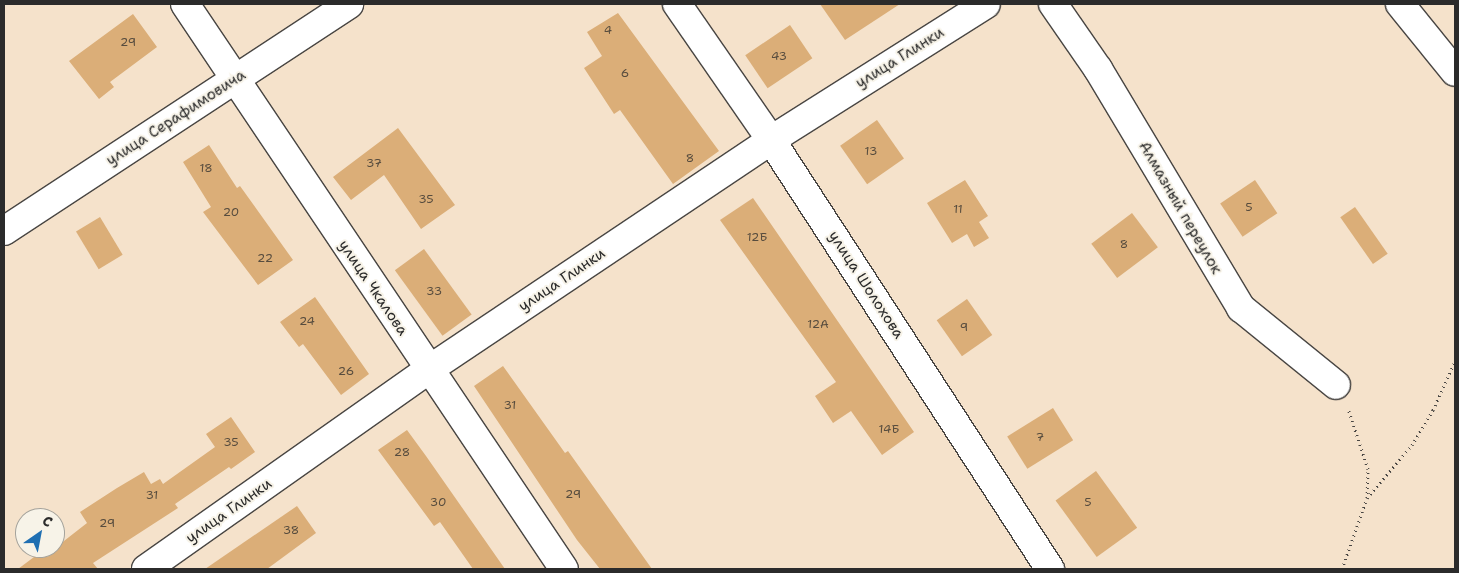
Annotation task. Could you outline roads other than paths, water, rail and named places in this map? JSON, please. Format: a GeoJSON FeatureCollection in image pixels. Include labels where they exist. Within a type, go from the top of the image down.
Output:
{"type":"FeatureCollection","features":[{"type":"Feature","properties":{"kind":"street","name":"улица Чкалова"},"geometry":{"type":"LineString","coordinates":[[185,4],[428,370],[564,569]]}},
{"type":"Feature","properties":{"kind":"street","name":"улица Серафимовича"},"geometry":{"type":"LineString","coordinates":[[4,231],[348,4]]}},
{"type":"Feature","properties":{"kind":"street","name":"улица Шолохова"},"geometry":{"type":"LineString","coordinates":[[677,4],[771,140],[1050,569]]}},
{"type":"Feature","properties":{"kind":"street","name":"улица Глинки"},"geometry":{"type":"LineString","coordinates":[[146,569],[428,370],[771,140],[986,4]]}},
{"type":"Feature","properties":{"kind":"street","name":"Алмазный переулок"},"geometry":{"type":"LineString","coordinates":[[1053,4],[1098,69],[1241,308],[1336,385]]}},
{"type":"Feature","properties":{"kind":"street"},"geometry":{"type":"LineString","coordinates":[[1400,4],[1455,72]]}}]}
